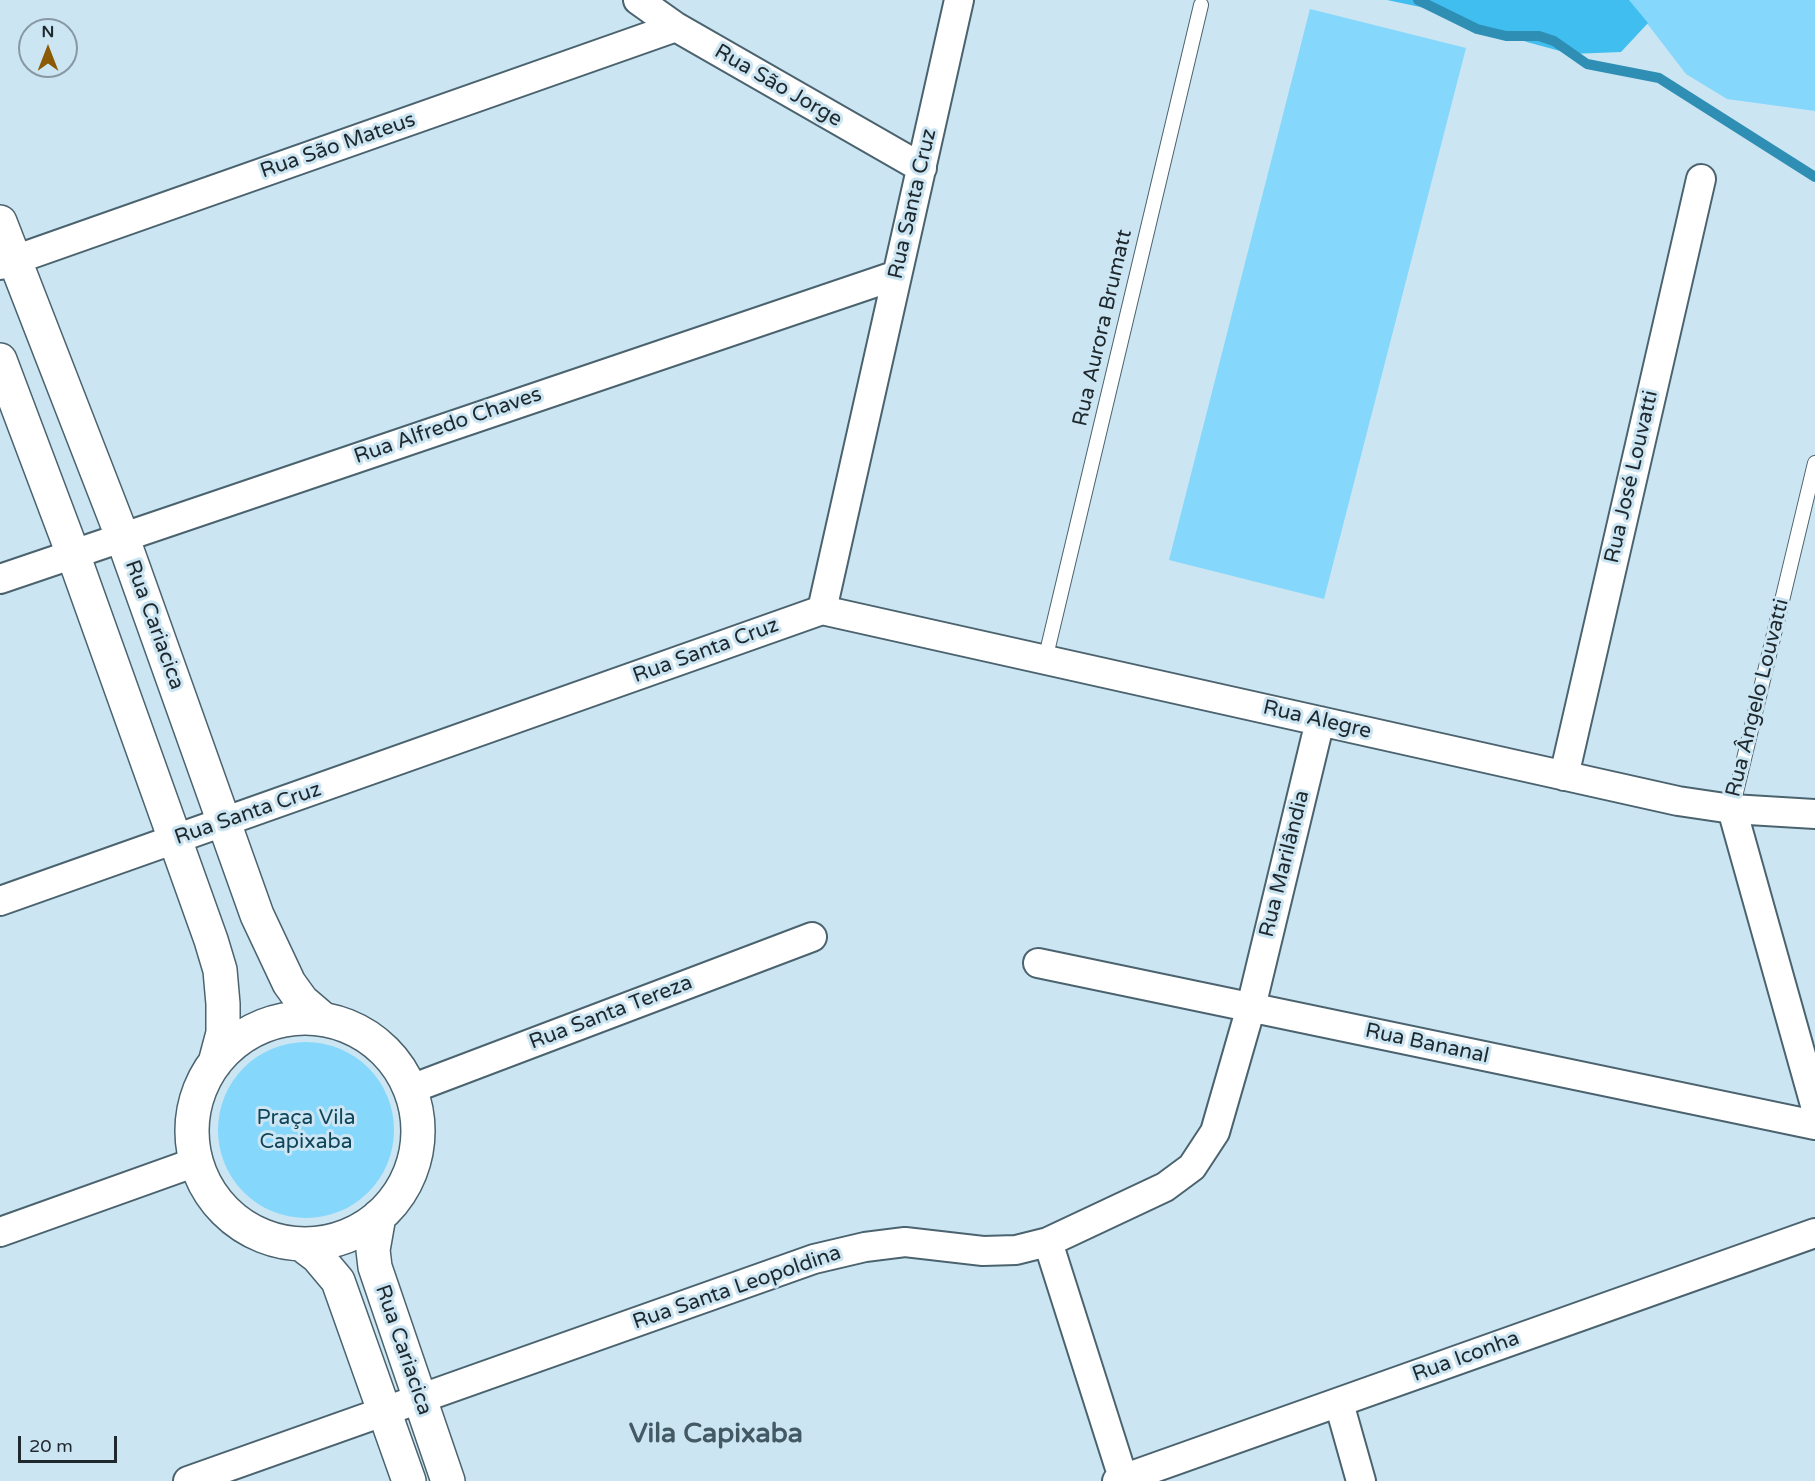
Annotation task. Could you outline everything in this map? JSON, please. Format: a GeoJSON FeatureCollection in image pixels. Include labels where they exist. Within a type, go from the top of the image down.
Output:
{"type":"FeatureCollection","features":[{"type":"Feature","properties":{"kind":"street","name":"Rua São Jorge"},"geometry":{"type":"LineString","coordinates":[[638,0],[676,27],[922,168]]}},
{"type":"Feature","properties":{"kind":"street","name":"Rua Santa Cruz"},"geometry":{"type":"LineString","coordinates":[[0,902],[822,610],[959,0]]}},
{"type":"Feature","properties":{"kind":"street","name":"Rua São Mateus"},"geometry":{"type":"LineString","coordinates":[[8,263],[676,27]]}},
{"type":"Feature","properties":{"kind":"street","name":"Rua José Louvatti"},"geometry":{"type":"LineString","coordinates":[[1564,776],[1701,179]]}},
{"type":"Feature","properties":{"kind":"street","name":"Rua Cariacica"},"geometry":{"type":"LineString","coordinates":[[0,222],[8,263],[122,536],[271,949],[302,1001],[323,1019]]}},
{"type":"Feature","properties":{"kind":"street","name":"Rua Alfredo Chaves"},"geometry":{"type":"LineString","coordinates":[[0,579],[897,275]]}},
{"type":"Feature","properties":{"kind":"street"},"geometry":{"type":"LineString","coordinates":[[0,360],[176,839],[220,970],[223,1033],[215,1063]]}},
{"type":"Feature","properties":{"kind":"street","name":"Rua Alegre"},"geometry":{"type":"LineString","coordinates":[[822,610],[1678,801],[1732,810],[1815,814]]}},
{"type":"Feature","properties":{"kind":"street","name":"Rua Marilândia"},"geometry":{"type":"LineString","coordinates":[[1251,1007],[1320,721]]}},
{"type":"Feature","properties":{"kind":"street","name":"Rua Ângelo Louvatti"},"geometry":{"type":"LineString","coordinates":[[1732,810],[1815,1105]]}},
{"type":"Feature","properties":{"kind":"street","name":"Rua Santa Tereza"},"geometry":{"type":"LineString","coordinates":[[411,1089],[812,937]]}},
{"type":"Feature","properties":{"kind":"street","name":"Rua Bananal"},"geometry":{"type":"LineString","coordinates":[[1038,963],[1815,1125]]}},
{"type":"Feature","properties":{"kind":"street","name":"Rua Santa Leopoldina"},"geometry":{"type":"LineString","coordinates":[[188,1481],[814,1259],[866,1247],[905,1242],[983,1251],[1016,1250],[1048,1242],[1164,1187],[1192,1167],[1215,1132],[1251,1007]]}},
{"type":"Feature","properties":{"kind":"street"},"geometry":{"type":"LineString","coordinates":[[292,1018],[323,1019],[351,1027],[376,1042],[397,1063],[411,1089],[418,1123],[416,1157],[398,1196],[379,1216],[343,1237],[301,1244],[260,1234],[235,1220],[215,1200],[196,1162],[192,1136],[194,1110],[201,1085],[215,1063],[236,1041],[263,1026],[292,1018]]}},
{"type":"Feature","properties":{"kind":"street"},"geometry":{"type":"LineString","coordinates":[[0,1232],[196,1162]]}},
{"type":"Feature","properties":{"kind":"street","name":"Rua Cariacica"},"geometry":{"type":"LineString","coordinates":[[379,1216],[374,1250],[375,1267],[448,1481]]}},
{"type":"Feature","properties":{"kind":"street","name":"Rua Iconha"},"geometry":{"type":"LineString","coordinates":[[1121,1480],[1815,1233]]}},
{"type":"Feature","properties":{"kind":"street"},"geometry":{"type":"LineString","coordinates":[[1048,1242],[1121,1480]]}},
{"type":"Feature","properties":{"kind":"street","name":"Rua Cariacica"},"geometry":{"type":"LineString","coordinates":[[301,1244],[317,1256],[338,1281],[409,1481]]}},
{"type":"Feature","properties":{"kind":"street"},"geometry":{"type":"LineString","coordinates":[[1339,1403],[1361,1481]]}},
{"type":"Feature","properties":{"kind":"lane","name":"Rua Aurora Brumatt"},"geometry":{"type":"LineString","coordinates":[[1045,660],[1201,5]]}},
{"type":"Feature","properties":{"kind":"lane","name":"Rua Ângelo Louvatti"},"geometry":{"type":"LineString","coordinates":[[1732,810],[1815,463]]}},
{"type":"Feature","properties":{"kind":"green space"},"geometry":{"type":"Polygon","coordinates":[[[1629,0],[1815,0],[1815,111],[1727,99],[1686,74],[1629,0]]]}},
{"type":"Feature","properties":{"kind":"green space"},"geometry":{"type":"Polygon","coordinates":[[[1310,9],[1466,48],[1324,599],[1169,560],[1310,9]]]}},
{"type":"Feature","properties":{"kind":"green space","name":"Praça Vila Capixaba"},"geometry":{"type":"Polygon","coordinates":[[[306,1042],[340,1049],[355,1057],[368,1068],[379,1081],[387,1096],[394,1130],[387,1164],[379,1179],[368,1192],[355,1203],[340,1211],[306,1218],[272,1211],[257,1203],[244,1192],[233,1179],[225,1164],[218,1130],[225,1096],[233,1081],[244,1068],[257,1057],[272,1049],[306,1042]]]}},
{"type":"Feature","properties":{"kind":"shaded area"},"geometry":{"type":"Polygon","coordinates":[[[1387,0],[1629,0],[1648,23],[1621,52],[1571,54],[1527,42],[1430,9],[1387,0]]]}},
{"type":"Feature","properties":{"kind":"waterway"},"geometry":{"type":"LineString","coordinates":[[1418,0],[1477,29],[1506,36],[1539,36],[1554,41],[1587,64],[1659,78],[1815,177]]}},
{"type":"Feature","properties":{"kind":"district","name":"Vila Capixaba"},"geometry":{"type":"Point","coordinates":[716,1435]}}]}
